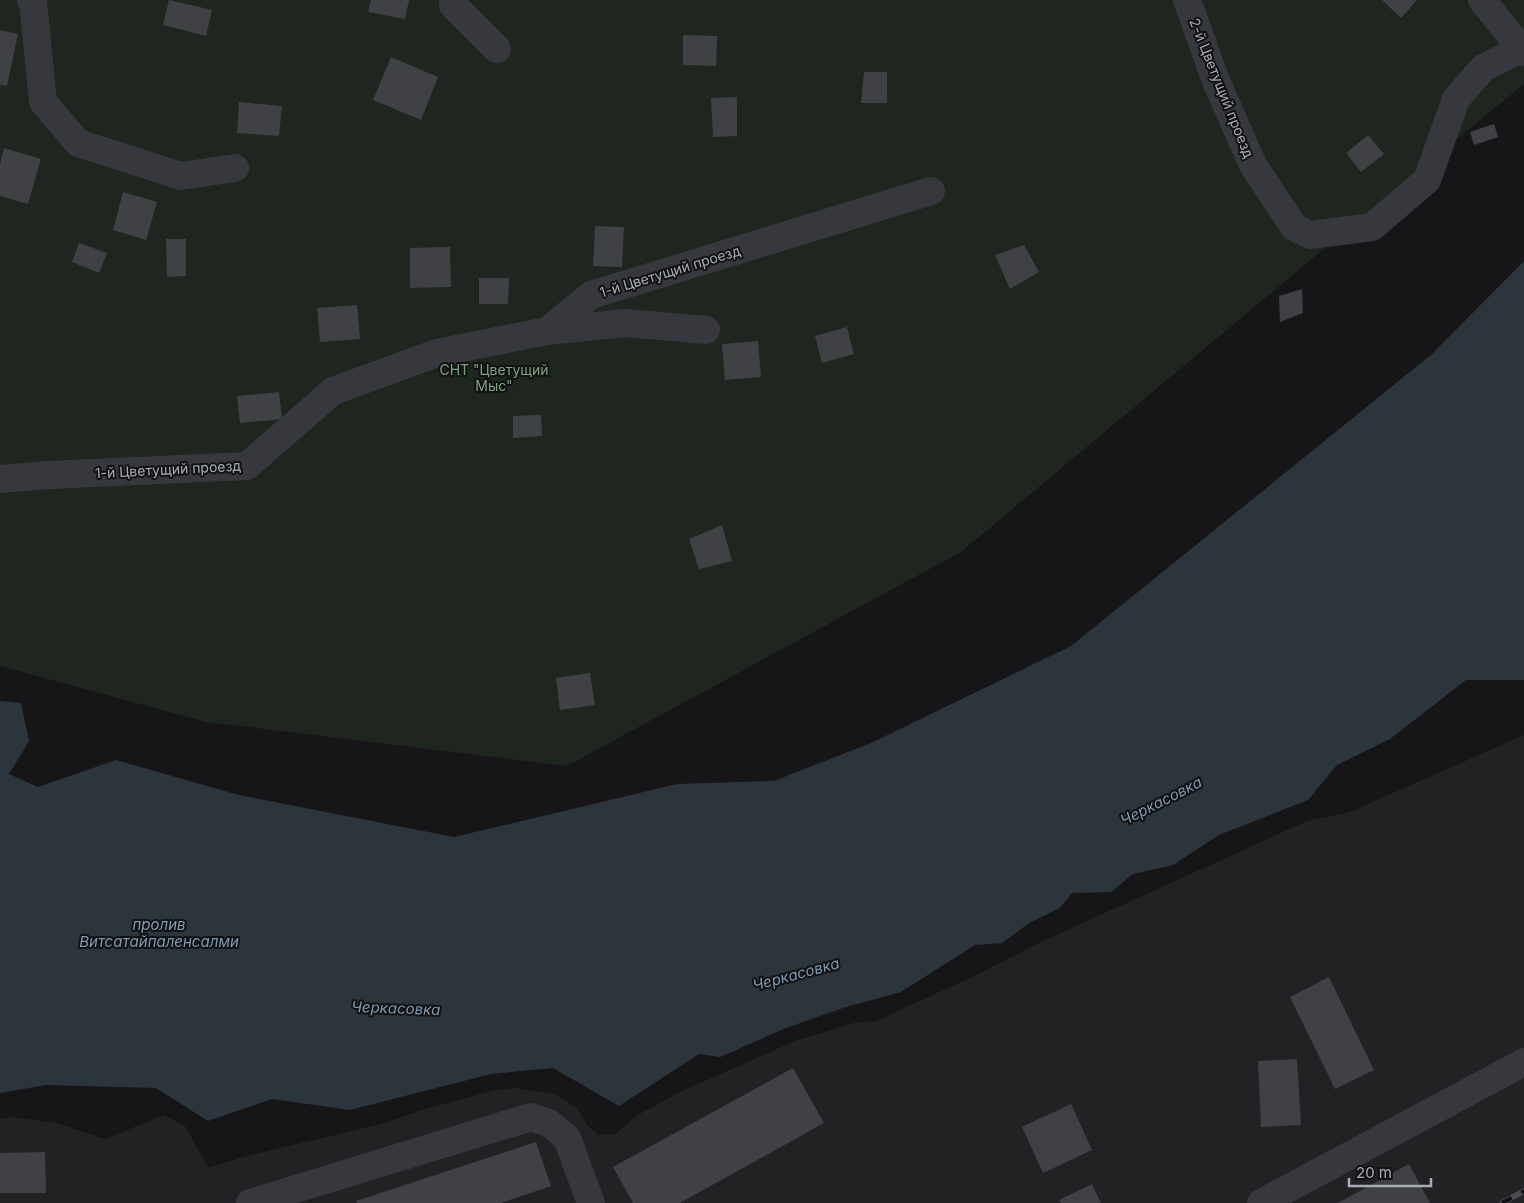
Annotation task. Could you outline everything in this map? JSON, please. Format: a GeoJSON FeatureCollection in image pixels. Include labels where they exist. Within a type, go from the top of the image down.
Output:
{"type":"FeatureCollection","features":[{"type":"Feature","properties":{"kind":"street"},"geometry":{"type":"LineString","coordinates":[[31,0],[33,1],[43,102],[78,143],[181,176],[235,168]]}},
{"type":"Feature","properties":{"kind":"street"},"geometry":{"type":"LineString","coordinates":[[455,0],[453,4],[497,49]]}},
{"type":"Feature","properties":{"kind":"street","name":"2-й Цветущий проезд"},"geometry":{"type":"LineString","coordinates":[[1187,0],[1216,81],[1253,165],[1294,227],[1310,235],[1372,227],[1427,180],[1456,99],[1483,68],[1523,49]]}},
{"type":"Feature","properties":{"kind":"street"},"geometry":{"type":"LineString","coordinates":[[1482,0],[1523,49]]}},
{"type":"Feature","properties":{"kind":"street","name":"1-й Цветущий проезд"},"geometry":{"type":"LineString","coordinates":[[0,479],[247,466],[333,391],[436,352],[546,330],[590,295],[931,191]]}},
{"type":"Feature","properties":{"kind":"street"},"geometry":{"type":"LineString","coordinates":[[546,330],[626,323],[706,330]]}},
{"type":"Feature","properties":{"kind":"street"},"geometry":{"type":"LineString","coordinates":[[1261,1203],[1524,1062]]}},
{"type":"Feature","properties":{"kind":"street"},"geometry":{"type":"LineString","coordinates":[[250,1203],[531,1117],[549,1123],[567,1138],[591,1203]]}},
{"type":"Feature","properties":{"kind":"shaded area"},"geometry":{"type":"Polygon","coordinates":[[[1524,735],[1524,1203],[0,1203],[0,1119],[13,1117],[57,1123],[105,1139],[164,1115],[185,1126],[208,1168],[243,1157],[381,1124],[422,1110],[495,1090],[516,1088],[555,1094],[577,1108],[587,1125],[598,1135],[615,1134],[636,1116],[680,1092],[795,1041],[854,1023],[876,1021],[972,977],[1043,941],[1307,821],[1350,812],[1524,735]]]}},
{"type":"Feature","properties":{"kind":"green space","name":"СНТ \"Цветущий Мыс\""},"geometry":{"type":"Polygon","coordinates":[[[0,0],[1524,0],[1524,84],[961,552],[567,766],[206,722],[0,666],[0,0]]]}},
{"type":"Feature","properties":{"kind":"water","name":"пролив Витсатайпаленсалми"},"geometry":{"type":"Polygon","coordinates":[[[1524,261],[1524,680],[1466,680],[1390,739],[1337,765],[1308,800],[1219,835],[1173,865],[1133,874],[1111,892],[1072,893],[1060,908],[1029,923],[1002,943],[975,945],[901,992],[846,1007],[786,1028],[720,1057],[699,1054],[619,1106],[553,1068],[491,1074],[350,1110],[272,1099],[208,1121],[156,1088],[46,1085],[0,1093],[0,701],[21,703],[29,741],[9,774],[38,787],[116,760],[239,795],[454,837],[677,784],[774,781],[871,743],[1071,646],[1432,354],[1524,261]]]}},
{"type":"Feature","properties":{"kind":"building"},"geometry":{"type":"Polygon","coordinates":[[[169,0],[212,10],[206,36],[163,25],[169,0]]]}},
{"type":"Feature","properties":{"kind":"building"},"geometry":{"type":"Polygon","coordinates":[[[371,0],[409,0],[405,19],[368,12],[371,0]]]}},
{"type":"Feature","properties":{"kind":"building"},"geometry":{"type":"Polygon","coordinates":[[[1382,0],[1417,0],[1401,18],[1382,0]]]}},
{"type":"Feature","properties":{"kind":"building"},"geometry":{"type":"Polygon","coordinates":[[[0,30],[18,34],[7,86],[0,85],[0,30]]]}},
{"type":"Feature","properties":{"kind":"building"},"geometry":{"type":"Polygon","coordinates":[[[683,35],[717,36],[716,66],[683,65],[683,35]]]}},
{"type":"Feature","properties":{"kind":"building"},"geometry":{"type":"Polygon","coordinates":[[[391,57],[438,77],[421,120],[373,100],[391,57]]]}},
{"type":"Feature","properties":{"kind":"building"},"geometry":{"type":"Polygon","coordinates":[[[864,72],[887,72],[887,103],[861,103],[864,72]]]}},
{"type":"Feature","properties":{"kind":"building"},"geometry":{"type":"Polygon","coordinates":[[[737,97],[737,136],[713,137],[711,98],[737,97]]]}},
{"type":"Feature","properties":{"kind":"building"},"geometry":{"type":"Polygon","coordinates":[[[239,102],[282,106],[279,136],[237,133],[239,102]]]}},
{"type":"Feature","properties":{"kind":"building"},"geometry":{"type":"Polygon","coordinates":[[[1494,124],[1498,137],[1474,145],[1470,132],[1494,124]]]}},
{"type":"Feature","properties":{"kind":"building"},"geometry":{"type":"Polygon","coordinates":[[[1368,135],[1384,154],[1361,172],[1346,153],[1368,135]]]}},
{"type":"Feature","properties":{"kind":"building"},"geometry":{"type":"Polygon","coordinates":[[[4,148],[41,159],[28,204],[0,196],[0,164],[4,148]]]}},
{"type":"Feature","properties":{"kind":"building"},"geometry":{"type":"Polygon","coordinates":[[[123,192],[157,202],[146,240],[113,230],[123,192]]]}},
{"type":"Feature","properties":{"kind":"building"},"geometry":{"type":"Polygon","coordinates":[[[595,226],[624,227],[622,267],[593,266],[595,226]]]}},
{"type":"Feature","properties":{"kind":"building"},"geometry":{"type":"Polygon","coordinates":[[[166,239],[186,239],[186,276],[167,277],[166,239]]]}},
{"type":"Feature","properties":{"kind":"building"},"geometry":{"type":"Polygon","coordinates":[[[79,243],[107,253],[99,273],[72,262],[79,243]]]}},
{"type":"Feature","properties":{"kind":"building"},"geometry":{"type":"Polygon","coordinates":[[[1024,245],[1039,272],[1010,289],[995,255],[1024,245]]]}},
{"type":"Feature","properties":{"kind":"building"},"geometry":{"type":"Polygon","coordinates":[[[450,247],[451,287],[410,288],[410,248],[450,247]]]}},
{"type":"Feature","properties":{"kind":"building"},"geometry":{"type":"Polygon","coordinates":[[[479,278],[509,278],[508,304],[479,304],[479,278]]]}},
{"type":"Feature","properties":{"kind":"building"},"geometry":{"type":"Polygon","coordinates":[[[1302,289],[1303,313],[1280,322],[1279,296],[1302,289]]]}},
{"type":"Feature","properties":{"kind":"building"},"geometry":{"type":"Polygon","coordinates":[[[357,305],[360,339],[320,342],[317,308],[357,305]]]}},
{"type":"Feature","properties":{"kind":"building"},"geometry":{"type":"Polygon","coordinates":[[[847,327],[854,354],[822,363],[815,336],[847,327]]]}},
{"type":"Feature","properties":{"kind":"building"},"geometry":{"type":"Polygon","coordinates":[[[758,341],[761,377],[725,380],[722,344],[758,341]]]}},
{"type":"Feature","properties":{"kind":"building"},"geometry":{"type":"Polygon","coordinates":[[[279,392],[282,419],[240,423],[237,396],[279,392]]]}},
{"type":"Feature","properties":{"kind":"building"},"geometry":{"type":"Polygon","coordinates":[[[541,415],[542,436],[513,438],[513,416],[541,415]]]}},
{"type":"Feature","properties":{"kind":"building"},"geometry":{"type":"Polygon","coordinates":[[[722,525],[732,561],[699,569],[689,539],[722,525]]]}},
{"type":"Feature","properties":{"kind":"building"},"geometry":{"type":"Polygon","coordinates":[[[590,673],[595,705],[560,710],[556,678],[590,673]]]}},
{"type":"Feature","properties":{"kind":"building"},"geometry":{"type":"Polygon","coordinates":[[[1329,977],[1374,1070],[1335,1089],[1290,997],[1329,977]]]}},
{"type":"Feature","properties":{"kind":"building"},"geometry":{"type":"Polygon","coordinates":[[[1297,1059],[1301,1125],[1261,1127],[1258,1061],[1297,1059]]]}},
{"type":"Feature","properties":{"kind":"building"},"geometry":{"type":"Polygon","coordinates":[[[793,1068],[824,1123],[680,1203],[633,1203],[613,1167],[793,1068]]]}},
{"type":"Feature","properties":{"kind":"building"},"geometry":{"type":"Polygon","coordinates":[[[1071,1104],[1092,1150],[1043,1173],[1022,1127],[1071,1104]]]}},
{"type":"Feature","properties":{"kind":"building"},"geometry":{"type":"Polygon","coordinates":[[[536,1142],[551,1186],[501,1203],[357,1203],[356,1201],[536,1142]]]}},
{"type":"Feature","properties":{"kind":"building"},"geometry":{"type":"Polygon","coordinates":[[[45,1152],[46,1193],[0,1193],[0,1153],[45,1152]]]}},
{"type":"Feature","properties":{"kind":"building"},"geometry":{"type":"Polygon","coordinates":[[[1409,1164],[1430,1203],[1338,1203],[1409,1164]]]}},
{"type":"Feature","properties":{"kind":"building"},"geometry":{"type":"Polygon","coordinates":[[[1092,1184],[1101,1203],[1061,1203],[1059,1200],[1092,1184]]]}},
{"type":"Feature","properties":{"kind":"railway"},"geometry":{"type":"LineString","coordinates":[[1502,1203],[1524,1191]]}},
{"type":"Feature","properties":{"kind":"water label","name":"Черкасовка"},"geometry":{"type":"Point","coordinates":[1161,801]}},
{"type":"Feature","properties":{"kind":"water label","name":"Черкасовка"},"geometry":{"type":"Point","coordinates":[796,974]}},
{"type":"Feature","properties":{"kind":"water label","name":"Черкасовка"},"geometry":{"type":"Point","coordinates":[396,1008]}}]}
